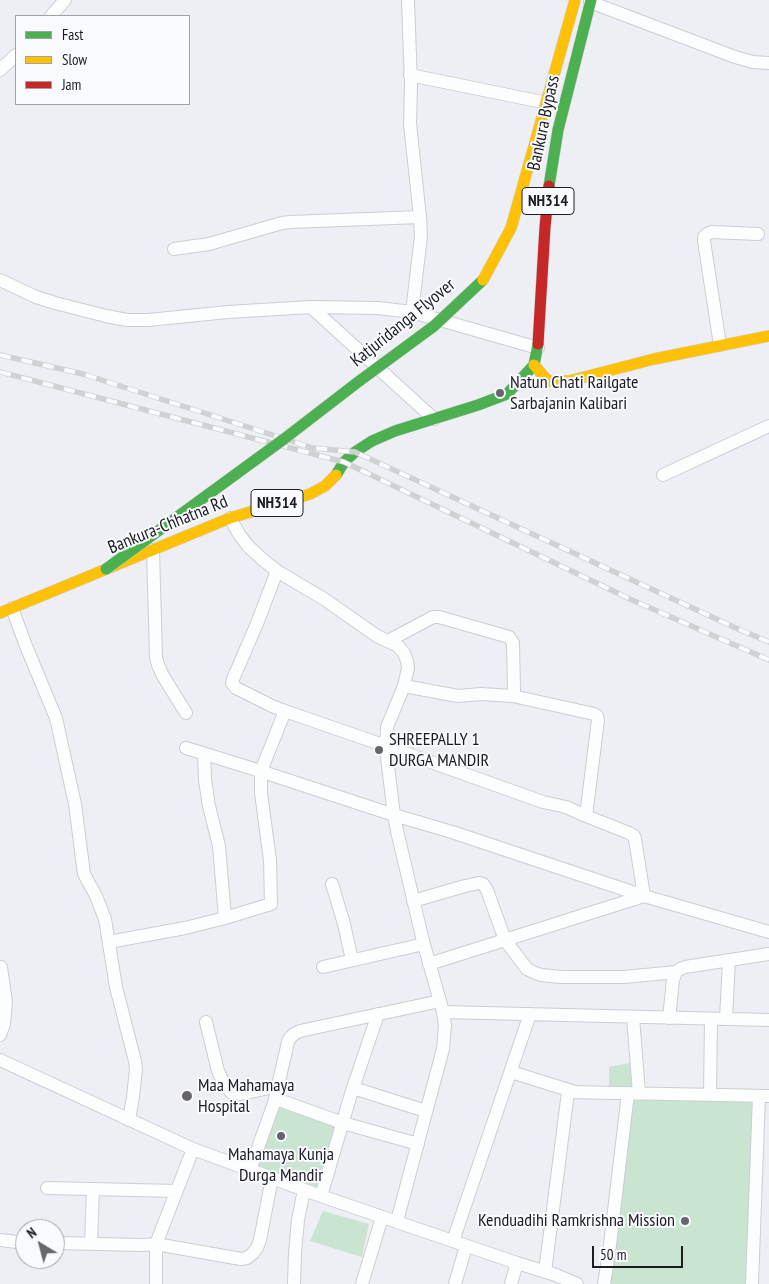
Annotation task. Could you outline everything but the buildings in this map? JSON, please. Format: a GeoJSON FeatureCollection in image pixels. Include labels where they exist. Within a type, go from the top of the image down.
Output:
{"type":"FeatureCollection","features":[{"type":"Feature","properties":{"kind":"main road","name":"Katjuridanga Flyover"},"geometry":{"type":"LineString","coordinates":[[106,569],[434,326],[485,278],[511,228],[575,0]]}},
{"type":"Feature","properties":{"kind":"main road","name":"Bankura Bypass"},"geometry":{"type":"LineString","coordinates":[[506,394],[534,365],[538,348],[545,227],[550,179],[558,130],[590,1]]}},
{"type":"Feature","properties":{"kind":"main road"},"geometry":{"type":"LineString","coordinates":[[534,365],[548,381],[569,381],[654,359],[769,336]]}},
{"type":"Feature","properties":{"kind":"main road","name":"Bankura-Chhatna Rd"},"geometry":{"type":"LineString","coordinates":[[6,611],[230,518],[310,494],[325,486],[336,476],[344,462],[372,441],[395,431],[478,405],[506,394]]}},
{"type":"Feature","properties":{"kind":"street"},"geometry":{"type":"LineString","coordinates":[[52,15],[65,0]]}},
{"type":"Feature","properties":{"kind":"street"},"geometry":{"type":"LineString","coordinates":[[408,0],[410,124],[421,236],[412,312]]}},
{"type":"Feature","properties":{"kind":"street"},"geometry":{"type":"LineString","coordinates":[[590,1],[735,57],[753,62],[769,63]]}},
{"type":"Feature","properties":{"kind":"street"},"geometry":{"type":"LineString","coordinates":[[0,70],[15,56]]}},
{"type":"Feature","properties":{"kind":"street"},"geometry":{"type":"LineString","coordinates":[[410,75],[564,107]]}},
{"type":"Feature","properties":{"kind":"street"},"geometry":{"type":"LineString","coordinates":[[174,248],[209,244],[290,222],[420,217]]}},
{"type":"Feature","properties":{"kind":"street"},"geometry":{"type":"LineString","coordinates":[[720,345],[704,236],[712,232],[758,234]]}},
{"type":"Feature","properties":{"kind":"street"},"geometry":{"type":"LineString","coordinates":[[0,280],[36,297],[55,303],[127,320],[311,307],[378,308],[412,312],[538,348]]}},
{"type":"Feature","properties":{"kind":"street"},"geometry":{"type":"LineString","coordinates":[[311,307],[434,419]]}},
{"type":"Feature","properties":{"kind":"street"},"geometry":{"type":"LineString","coordinates":[[663,475],[769,426]]}},
{"type":"Feature","properties":{"kind":"street"},"geometry":{"type":"LineString","coordinates":[[230,518],[238,534],[262,559],[277,571],[300,584],[371,632],[402,649],[407,661],[408,668],[404,686],[386,726],[386,746],[394,815],[413,901],[442,1006],[445,1025],[443,1049],[397,1221]]}},
{"type":"Feature","properties":{"kind":"street"},"geometry":{"type":"LineString","coordinates":[[153,550],[156,657],[162,676],[186,713]]}},
{"type":"Feature","properties":{"kind":"street"},"geometry":{"type":"LineString","coordinates":[[277,571],[233,679],[232,683],[236,688],[285,711],[543,802],[566,807],[634,836],[644,896]]}},
{"type":"Feature","properties":{"kind":"street"},"geometry":{"type":"LineString","coordinates":[[6,611],[59,727],[75,804],[84,874],[96,896],[105,919],[116,987],[135,1061],[136,1069],[129,1120]]}},
{"type":"Feature","properties":{"kind":"street"},"geometry":{"type":"LineString","coordinates":[[388,641],[433,617],[439,617],[508,637],[513,643],[514,690],[512,696]]}},
{"type":"Feature","properties":{"kind":"street"},"geometry":{"type":"LineString","coordinates":[[404,686],[458,696],[481,694],[512,696],[597,716],[586,816]]}},
{"type":"Feature","properties":{"kind":"street"},"geometry":{"type":"LineString","coordinates":[[109,942],[185,928],[270,905],[272,902],[270,860],[261,793],[261,771],[285,711]]}},
{"type":"Feature","properties":{"kind":"street"},"geometry":{"type":"LineString","coordinates":[[186,748],[452,832],[644,896],[769,932]]}},
{"type":"Feature","properties":{"kind":"street"},"geometry":{"type":"LineString","coordinates":[[204,754],[209,806],[219,846],[225,918]]}},
{"type":"Feature","properties":{"kind":"street"},"geometry":{"type":"LineString","coordinates":[[332,884],[352,960]]}},
{"type":"Feature","properties":{"kind":"street"},"geometry":{"type":"LineString","coordinates":[[413,901],[465,886],[483,884],[487,890],[505,940],[527,968],[540,974],[561,977],[624,977],[676,972],[685,967],[769,954]]}},
{"type":"Feature","properties":{"kind":"street"},"geometry":{"type":"LineString","coordinates":[[429,964],[644,896]]}},
{"type":"Feature","properties":{"kind":"street"},"geometry":{"type":"LineString","coordinates":[[323,967],[424,944]]}},
{"type":"Feature","properties":{"kind":"street"},"geometry":{"type":"LineString","coordinates":[[726,1019],[729,960]]}},
{"type":"Feature","properties":{"kind":"street"},"geometry":{"type":"LineString","coordinates":[[0,1035],[4,1024],[6,1002],[1,967]]}},
{"type":"Feature","properties":{"kind":"street"},"geometry":{"type":"LineString","coordinates":[[670,1018],[672,980],[676,972]]}},
{"type":"Feature","properties":{"kind":"street"},"geometry":{"type":"LineString","coordinates":[[250,1170],[276,1099],[288,1042],[294,1034],[300,1031],[378,1014],[442,1006],[530,1014],[769,1020]]}},
{"type":"Feature","properties":{"kind":"street"},"geometry":{"type":"LineString","coordinates":[[322,1196],[353,1088],[378,1014]]}},
{"type":"Feature","properties":{"kind":"street"},"geometry":{"type":"LineString","coordinates":[[455,1284],[459,1243],[530,1014]]}},
{"type":"Feature","properties":{"kind":"street"},"geometry":{"type":"LineString","coordinates":[[604,1284],[634,1093],[633,1017]]}},
{"type":"Feature","properties":{"kind":"street"},"geometry":{"type":"LineString","coordinates":[[710,1095],[711,1019]]}},
{"type":"Feature","properties":{"kind":"street"},"geometry":{"type":"LineString","coordinates":[[206,1022],[218,1071],[224,1084],[232,1093],[241,1094],[278,1086]]}},
{"type":"Feature","properties":{"kind":"street"},"geometry":{"type":"LineString","coordinates":[[0,1060],[193,1149],[304,1190],[517,1263],[551,1277],[577,1284]]}},
{"type":"Feature","properties":{"kind":"street"},"geometry":{"type":"LineString","coordinates":[[511,1072],[575,1092]]}},
{"type":"Feature","properties":{"kind":"street"},"geometry":{"type":"LineString","coordinates":[[353,1088],[426,1112]]}},
{"type":"Feature","properties":{"kind":"street"},"geometry":{"type":"LineString","coordinates":[[551,1277],[568,1092],[764,1096],[752,1284]]}},
{"type":"Feature","properties":{"kind":"street"},"geometry":{"type":"LineString","coordinates":[[276,1099],[343,1123],[418,1144]]}},
{"type":"Feature","properties":{"kind":"street"},"geometry":{"type":"LineString","coordinates":[[156,1284],[156,1244],[193,1149]]}},
{"type":"Feature","properties":{"kind":"street"},"geometry":{"type":"LineString","coordinates":[[65,1243],[156,1244],[241,1259],[247,1258],[254,1253],[260,1240],[272,1178]]}},
{"type":"Feature","properties":{"kind":"street"},"geometry":{"type":"LineString","coordinates":[[47,1188],[177,1191]]}},
{"type":"Feature","properties":{"kind":"street"},"geometry":{"type":"LineString","coordinates":[[91,1243],[93,1189]]}},
{"type":"Feature","properties":{"kind":"street"},"geometry":{"type":"LineString","coordinates":[[294,1284],[298,1220],[304,1190]]}},
{"type":"Feature","properties":{"kind":"street"},"geometry":{"type":"LineString","coordinates":[[362,1284],[382,1217]]}},
{"type":"Feature","properties":{"kind":"street"},"geometry":{"type":"LineString","coordinates":[[0,1240],[15,1242]]}},
{"type":"Feature","properties":{"kind":"street"},"geometry":{"type":"LineString","coordinates":[[511,1284],[517,1263]]}},
{"type":"Feature","properties":{"kind":"green space"},"geometry":{"type":"Polygon","coordinates":[[[634,1062],[637,1091],[609,1090],[609,1067],[634,1062]]]}},
{"type":"Feature","properties":{"kind":"green space"},"geometry":{"type":"Polygon","coordinates":[[[632,1097],[755,1100],[750,1284],[607,1284],[632,1097]]]}},
{"type":"Feature","properties":{"kind":"green space"},"geometry":{"type":"Polygon","coordinates":[[[277,1102],[340,1124],[320,1199],[253,1168],[277,1102]]]}},
{"type":"Feature","properties":{"kind":"green space"},"geometry":{"type":"Polygon","coordinates":[[[323,1211],[369,1224],[362,1257],[310,1241],[323,1211]]]}},
{"type":"Feature","properties":{"kind":"railway"},"geometry":{"type":"LineString","coordinates":[[0,355],[83,374],[313,448],[355,452],[769,642]]}},
{"type":"Feature","properties":{"kind":"railway"},"geometry":{"type":"LineString","coordinates":[[0,372],[344,462],[632,600],[769,660]]}},
{"type":"Feature","properties":{"kind":"traffic: fast"},"geometry":{"type":"LineString","coordinates":[[549,186],[558,130],[591,0]]}},
{"type":"Feature","properties":{"kind":"traffic: fast"},"geometry":{"type":"LineString","coordinates":[[106,569],[284,439],[434,326],[483,280]]}},
{"type":"Feature","properties":{"kind":"traffic: fast"},"geometry":{"type":"LineString","coordinates":[[336,475],[344,462],[372,441],[395,431],[507,394],[534,365],[538,344]]}},
{"type":"Feature","properties":{"kind":"traffic: slow"},"geometry":{"type":"LineString","coordinates":[[483,280],[511,228],[575,0]]}},
{"type":"Feature","properties":{"kind":"traffic: slow"},"geometry":{"type":"LineString","coordinates":[[534,365],[548,381],[569,381],[654,359],[769,336]]}},
{"type":"Feature","properties":{"kind":"traffic: slow"},"geometry":{"type":"LineString","coordinates":[[0,613],[230,518],[310,494],[325,486],[336,475]]}},
{"type":"Feature","properties":{"kind":"traffic: jam"},"geometry":{"type":"LineString","coordinates":[[538,344],[549,186]]}},
{"type":"Feature","properties":{"kind":"place","name":"Natun Chati Railgate Sarbajanin Kalibari"},"geometry":{"type":"Point","coordinates":[500,393]}},
{"type":"Feature","properties":{"kind":"place","name":"SHREEPALLY 1 DURGA MANDIR"},"geometry":{"type":"Point","coordinates":[379,750]}},
{"type":"Feature","properties":{"kind":"place","name":"Maa Mahamaya Hospital"},"geometry":{"type":"Point","coordinates":[187,1096]}},
{"type":"Feature","properties":{"kind":"place","name":"Mahamaya Kunja Durga Mandir"},"geometry":{"type":"Point","coordinates":[281,1136]}},
{"type":"Feature","properties":{"kind":"place","name":"Kenduadihi Ramkrishna Mission"},"geometry":{"type":"Point","coordinates":[685,1221]}}]}
